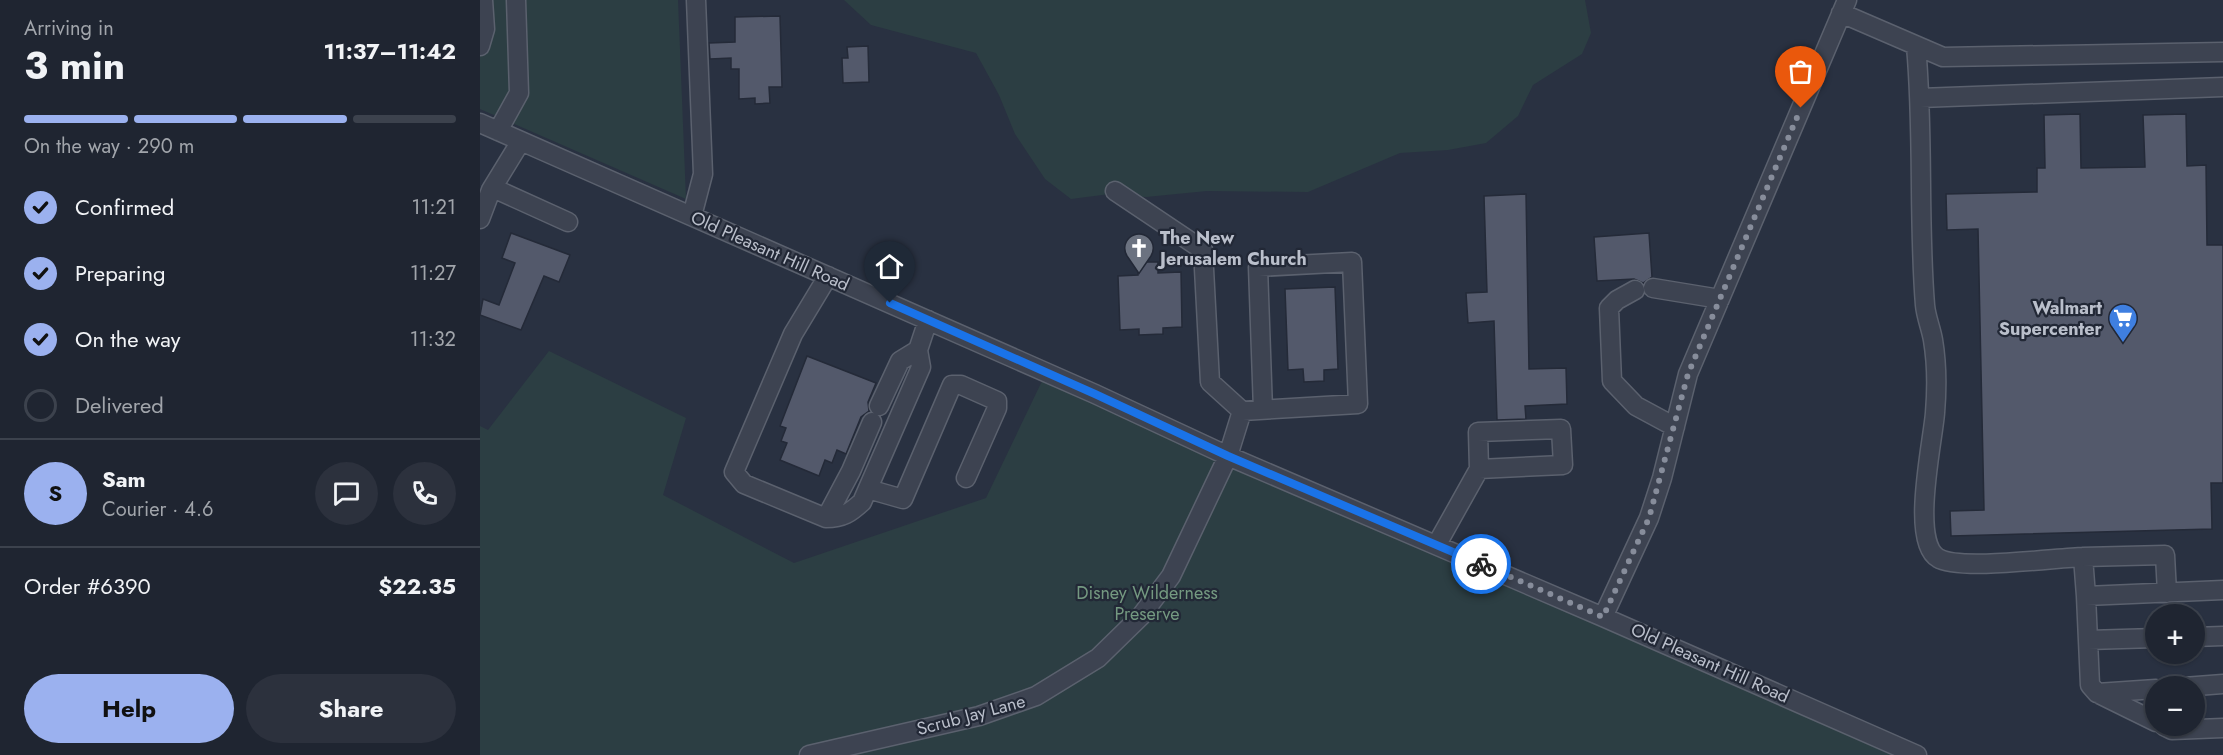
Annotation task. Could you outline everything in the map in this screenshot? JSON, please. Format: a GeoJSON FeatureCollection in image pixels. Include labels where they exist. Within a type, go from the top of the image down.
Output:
{"type":"FeatureCollection","features":[{"type":"Feature","properties":{"kind":"street"},"geometry":{"type":"LineString","coordinates":[[480,46],[485,29],[483,0]]}},
{"type":"Feature","properties":{"kind":"street"},"geometry":{"type":"LineString","coordinates":[[498,131],[519,93],[516,0]]}},
{"type":"Feature","properties":{"kind":"street"},"geometry":{"type":"LineString","coordinates":[[692,216],[703,174],[696,0]]}},
{"type":"Feature","properties":{"kind":"street"},"geometry":{"type":"LineString","coordinates":[[1603,617],[1649,518],[1688,374],[1844,6],[1916,46],[1943,57],[2223,52]]}},
{"type":"Feature","properties":{"kind":"street"},"geometry":{"type":"LineString","coordinates":[[1916,46],[1920,98],[1925,307],[1933,341],[1937,381],[1935,415],[1924,493],[1930,550],[1938,558],[1947,561],[1974,563],[2165,555],[2167,592]]}},
{"type":"Feature","properties":{"kind":"street"},"geometry":{"type":"LineString","coordinates":[[1920,98],[2223,87]]}},
{"type":"Feature","properties":{"kind":"street","name":"Old Pleasant Hill Road"},"geometry":{"type":"LineString","coordinates":[[480,123],[1095,394],[1228,456],[1437,544],[1917,755]]}},
{"type":"Feature","properties":{"kind":"street"},"geometry":{"type":"LineString","coordinates":[[480,219],[493,188],[521,141]]}},
{"type":"Feature","properties":{"kind":"street"},"geometry":{"type":"LineString","coordinates":[[493,188],[568,222]]}},
{"type":"Feature","properties":{"kind":"street"},"geometry":{"type":"LineString","coordinates":[[1115,191],[1203,250],[1210,382],[1242,411],[1263,410],[1358,404],[1352,262],[1258,267],[1263,410]]}},
{"type":"Feature","properties":{"kind":"street"},"geometry":{"type":"LineString","coordinates":[[828,276],[793,334],[734,472],[744,484],[826,518],[840,518],[851,513],[862,502],[921,367],[918,350],[928,320]]}},
{"type":"Feature","properties":{"kind":"street"},"geometry":{"type":"LineString","coordinates":[[1675,427],[1636,406],[1611,381],[1609,308],[1617,300],[1644,289],[1720,299]]}},
{"type":"Feature","properties":{"kind":"street"},"geometry":{"type":"LineString","coordinates":[[826,518],[851,471],[900,361],[918,350]]}},
{"type":"Feature","properties":{"kind":"street"},"geometry":{"type":"LineString","coordinates":[[868,489],[903,499],[952,385],[961,385],[997,401],[997,408],[966,478]]}},
{"type":"Feature","properties":{"kind":"street","name":"Scrub Jay Lane"},"geometry":{"type":"LineString","coordinates":[[808,755],[979,716],[1036,696],[1098,658],[1141,616],[1171,576],[1228,456],[1242,411]]}},
{"type":"Feature","properties":{"kind":"street"},"geometry":{"type":"LineString","coordinates":[[1437,544],[1479,469],[1478,432],[1561,429],[1563,465],[1479,469]]}},
{"type":"Feature","properties":{"kind":"street"},"geometry":{"type":"LineString","coordinates":[[2083,557],[2090,685],[2097,693],[2145,717]]}},
{"type":"Feature","properties":{"kind":"street"},"geometry":{"type":"LineString","coordinates":[[2086,596],[2223,590]]}},
{"type":"Feature","properties":{"kind":"street"},"geometry":{"type":"LineString","coordinates":[[2205,637],[2223,636]]}},
{"type":"Feature","properties":{"kind":"street"},"geometry":{"type":"LineString","coordinates":[[2088,640],[2145,638]]}},
{"type":"Feature","properties":{"kind":"street"},"geometry":{"type":"LineString","coordinates":[[2205,685],[2223,684]]}},
{"type":"Feature","properties":{"kind":"street"},"geometry":{"type":"LineString","coordinates":[[2097,693],[2145,690]]}},
{"type":"Feature","properties":{"kind":"street"},"geometry":{"type":"LineString","coordinates":[[2205,729],[2223,728]]}},
{"type":"Feature","properties":{"kind":"green space"},"geometry":{"type":"Polygon","coordinates":[[[480,0],[678,0],[686,199],[480,109],[480,0]]]}},
{"type":"Feature","properties":{"kind":"green space"},"geometry":{"type":"Polygon","coordinates":[[[844,0],[1585,0],[1591,33],[1582,54],[1533,85],[1518,116],[1486,143],[1448,150],[1400,153],[1308,192],[1207,191],[1146,197],[1110,194],[1071,199],[1045,179],[1015,134],[999,95],[976,53],[871,25],[844,0]]]}},
{"type":"Feature","properties":{"kind":"green space","name":"Disney Wilderness Preserve"},"geometry":{"type":"Polygon","coordinates":[[[549,351],[686,418],[663,495],[794,563],[986,498],[1043,379],[1898,755],[480,755],[480,426],[488,430],[549,351]]]}},
{"type":"Feature","properties":{"kind":"building"},"geometry":{"type":"Polygon","coordinates":[[[780,16],[782,87],[769,87],[770,103],[755,104],[755,98],[739,99],[739,69],[731,69],[731,58],[710,59],[709,43],[735,42],[735,17],[780,16]]]}},
{"type":"Feature","properties":{"kind":"building"},"geometry":{"type":"Polygon","coordinates":[[[868,46],[869,82],[843,83],[842,58],[848,58],[847,47],[868,46]]]}},
{"type":"Feature","properties":{"kind":"building"},"geometry":{"type":"Polygon","coordinates":[[[2080,114],[2081,168],[2145,167],[2143,115],[2186,114],[2187,166],[2206,165],[2207,245],[2223,245],[2223,483],[2211,483],[2212,529],[1951,536],[1950,511],[1984,510],[1978,229],[1947,230],[1946,194],[2037,192],[2037,168],[2045,168],[2044,115],[2080,114]]]}},
{"type":"Feature","properties":{"kind":"building"},"geometry":{"type":"Polygon","coordinates":[[[1526,194],[1529,369],[1566,368],[1567,404],[1525,406],[1526,419],[1497,420],[1494,321],[1468,323],[1466,293],[1487,292],[1484,196],[1526,194]]]}},
{"type":"Feature","properties":{"kind":"building"},"geometry":{"type":"Polygon","coordinates":[[[511,233],[570,255],[559,282],[544,276],[521,330],[480,315],[483,299],[499,305],[515,263],[502,258],[511,233]]]}},
{"type":"Feature","properties":{"kind":"building"},"geometry":{"type":"Polygon","coordinates":[[[1649,233],[1652,277],[1643,283],[1634,279],[1597,281],[1594,237],[1649,233]]]}},
{"type":"Feature","properties":{"kind":"building"},"geometry":{"type":"Polygon","coordinates":[[[1138,262],[1158,262],[1158,273],[1181,272],[1182,327],[1163,328],[1163,334],[1139,335],[1139,329],[1120,330],[1118,276],[1138,275],[1138,262]]]}},
{"type":"Feature","properties":{"kind":"building"},"geometry":{"type":"Polygon","coordinates":[[[1335,287],[1338,369],[1324,370],[1324,381],[1304,382],[1303,369],[1288,370],[1285,289],[1335,287]]]}},
{"type":"Feature","properties":{"kind":"building"},"geometry":{"type":"Polygon","coordinates":[[[807,356],[876,383],[868,402],[869,411],[861,417],[846,454],[837,450],[832,463],[825,460],[819,476],[780,460],[787,443],[781,441],[786,428],[780,426],[807,356]]]}},
{"type":"Feature","properties":{"kind":"way so far"},"geometry":{"type":"LineString","coordinates":[[1481,564],[1603,617],[1649,518],[1662,478],[1688,374],[1801,108]]}},
{"type":"Feature","properties":{"kind":"place","name":"The New Jerusalem Church"},"geometry":{"type":"Point","coordinates":[1139,274]}},
{"type":"Feature","properties":{"kind":"place","name":"Walmart Supercenter"},"geometry":{"type":"Point","coordinates":[2123,344]}},
{"type":"Feature","properties":{"kind":"route"},"geometry":{"type":"LineString","coordinates":[[890,303],[1228,456],[1481,564]]}}]}
